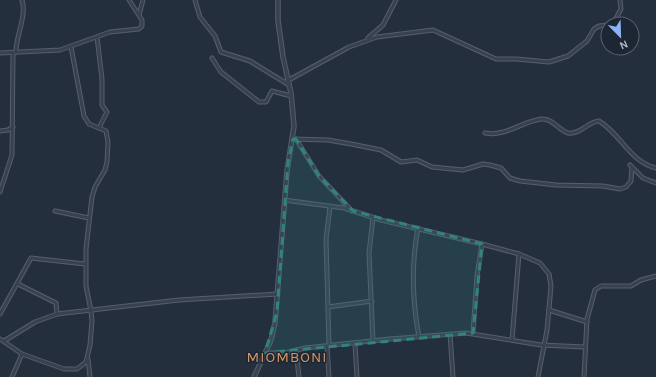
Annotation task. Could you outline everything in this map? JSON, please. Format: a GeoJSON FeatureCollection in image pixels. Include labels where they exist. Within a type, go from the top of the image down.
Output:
{"type":"FeatureCollection","features":[{"type":"Feature","properties":{"kind":"street"},"geometry":{"type":"LineString","coordinates":[[0,192],[12,155],[14,53],[24,10],[22,0]]}},
{"type":"Feature","properties":{"kind":"street"},"geometry":{"type":"LineString","coordinates":[[0,53],[52,52],[118,31],[139,29],[143,24],[129,0]]}},
{"type":"Feature","properties":{"kind":"street"},"geometry":{"type":"LineString","coordinates":[[139,15],[143,0]]}},
{"type":"Feature","properties":{"kind":"street"},"geometry":{"type":"LineString","coordinates":[[195,0],[200,17],[215,36],[221,52],[250,61],[289,85]]}},
{"type":"Feature","properties":{"kind":"street"},"geometry":{"type":"LineString","coordinates":[[254,377],[265,354],[275,323],[287,167],[294,139],[294,118],[291,96],[279,31],[278,0]]}},
{"type":"Feature","properties":{"kind":"street"},"geometry":{"type":"LineString","coordinates":[[288,80],[323,60],[366,39],[383,25],[396,0]]}},
{"type":"Feature","properties":{"kind":"street"},"geometry":{"type":"LineString","coordinates":[[617,16],[621,9],[620,0]]}},
{"type":"Feature","properties":{"kind":"street"},"geometry":{"type":"LineString","coordinates":[[366,39],[433,30],[496,60],[516,59],[549,62],[568,56],[587,41],[594,29],[600,26]]}},
{"type":"Feature","properties":{"kind":"street"},"geometry":{"type":"LineString","coordinates":[[97,37],[102,79],[102,106],[107,112],[98,128]]}},
{"type":"Feature","properties":{"kind":"street"},"geometry":{"type":"LineString","coordinates":[[71,47],[84,116],[89,124],[104,130],[107,134],[107,162],[105,170],[95,187],[89,218],[85,264],[86,292],[91,311],[88,358],[90,377]]}},
{"type":"Feature","properties":{"kind":"street"},"geometry":{"type":"LineString","coordinates":[[212,58],[221,72],[259,102],[266,102],[272,91],[291,96]]}},
{"type":"Feature","properties":{"kind":"street"},"geometry":{"type":"LineString","coordinates":[[485,133],[496,135],[522,124],[544,119],[554,123],[565,132],[572,133],[599,121],[633,156],[656,168]]}},
{"type":"Feature","properties":{"kind":"street"},"geometry":{"type":"LineString","coordinates":[[0,131],[8,130],[13,126]]}},
{"type":"Feature","properties":{"kind":"street"},"geometry":{"type":"LineString","coordinates":[[294,139],[328,140],[381,150],[401,162],[418,160],[432,167],[463,170],[483,164],[490,165],[501,168],[510,178],[556,185],[584,184],[626,188],[631,180],[631,166],[643,178],[656,183]]}},
{"type":"Feature","properties":{"kind":"street"},"geometry":{"type":"LineString","coordinates":[[294,139],[319,176],[353,211]]}},
{"type":"Feature","properties":{"kind":"street"},"geometry":{"type":"LineString","coordinates":[[284,200],[353,211],[373,218],[482,244],[535,260],[547,269],[550,278],[549,310],[538,377]]}},
{"type":"Feature","properties":{"kind":"street"},"geometry":{"type":"LineString","coordinates":[[329,377],[326,239],[330,207]]}},
{"type":"Feature","properties":{"kind":"street"},"geometry":{"type":"LineString","coordinates":[[55,211],[89,218]]}},
{"type":"Feature","properties":{"kind":"street"},"geometry":{"type":"LineString","coordinates":[[373,218],[369,253],[373,341]]}},
{"type":"Feature","properties":{"kind":"street"},"geometry":{"type":"LineString","coordinates":[[418,228],[412,273],[420,337]]}},
{"type":"Feature","properties":{"kind":"street"},"geometry":{"type":"LineString","coordinates":[[473,333],[476,276],[482,244]]}},
{"type":"Feature","properties":{"kind":"street"},"geometry":{"type":"LineString","coordinates":[[512,340],[518,254]]}},
{"type":"Feature","properties":{"kind":"street"},"geometry":{"type":"LineString","coordinates":[[0,314],[18,284],[26,265],[33,257],[85,264]]}},
{"type":"Feature","properties":{"kind":"street"},"geometry":{"type":"LineString","coordinates":[[584,377],[588,310],[597,288],[631,286],[641,280],[656,276]]}},
{"type":"Feature","properties":{"kind":"street"},"geometry":{"type":"LineString","coordinates":[[18,284],[56,303],[57,314]]}},
{"type":"Feature","properties":{"kind":"street"},"geometry":{"type":"LineString","coordinates":[[4,341],[35,322],[57,314],[180,300],[278,294]]}},
{"type":"Feature","properties":{"kind":"street"},"geometry":{"type":"LineString","coordinates":[[328,307],[372,301]]}},
{"type":"Feature","properties":{"kind":"street"},"geometry":{"type":"LineString","coordinates":[[549,310],[587,322]]}},
{"type":"Feature","properties":{"kind":"street"},"geometry":{"type":"LineString","coordinates":[[265,354],[285,353],[296,350],[373,341],[473,333],[544,345],[585,347]]}},
{"type":"Feature","properties":{"kind":"street"},"geometry":{"type":"LineString","coordinates":[[450,334],[453,377]]}},
{"type":"Feature","properties":{"kind":"street"},"geometry":{"type":"LineString","coordinates":[[0,338],[22,354],[69,370],[80,368],[88,358]]}},
{"type":"Feature","properties":{"kind":"street"},"geometry":{"type":"LineString","coordinates":[[355,344],[357,377]]}},
{"type":"Feature","properties":{"kind":"street"},"geometry":{"type":"LineString","coordinates":[[296,350],[299,377]]}},
{"type":"Feature","properties":{"kind":"street"},"geometry":{"type":"LineString","coordinates":[[12,377],[22,354]]}},
{"type":"Feature","properties":{"kind":"highlighted area"},"geometry":{"type":"Polygon","coordinates":[[[293,139],[296,139],[319,176],[353,211],[482,244],[473,333],[265,353],[277,312],[288,162],[293,139]]]}},
{"type":"Feature","properties":{"kind":"district","name":"MIOMBONI"},"geometry":{"type":"Point","coordinates":[287,357]}}]}
